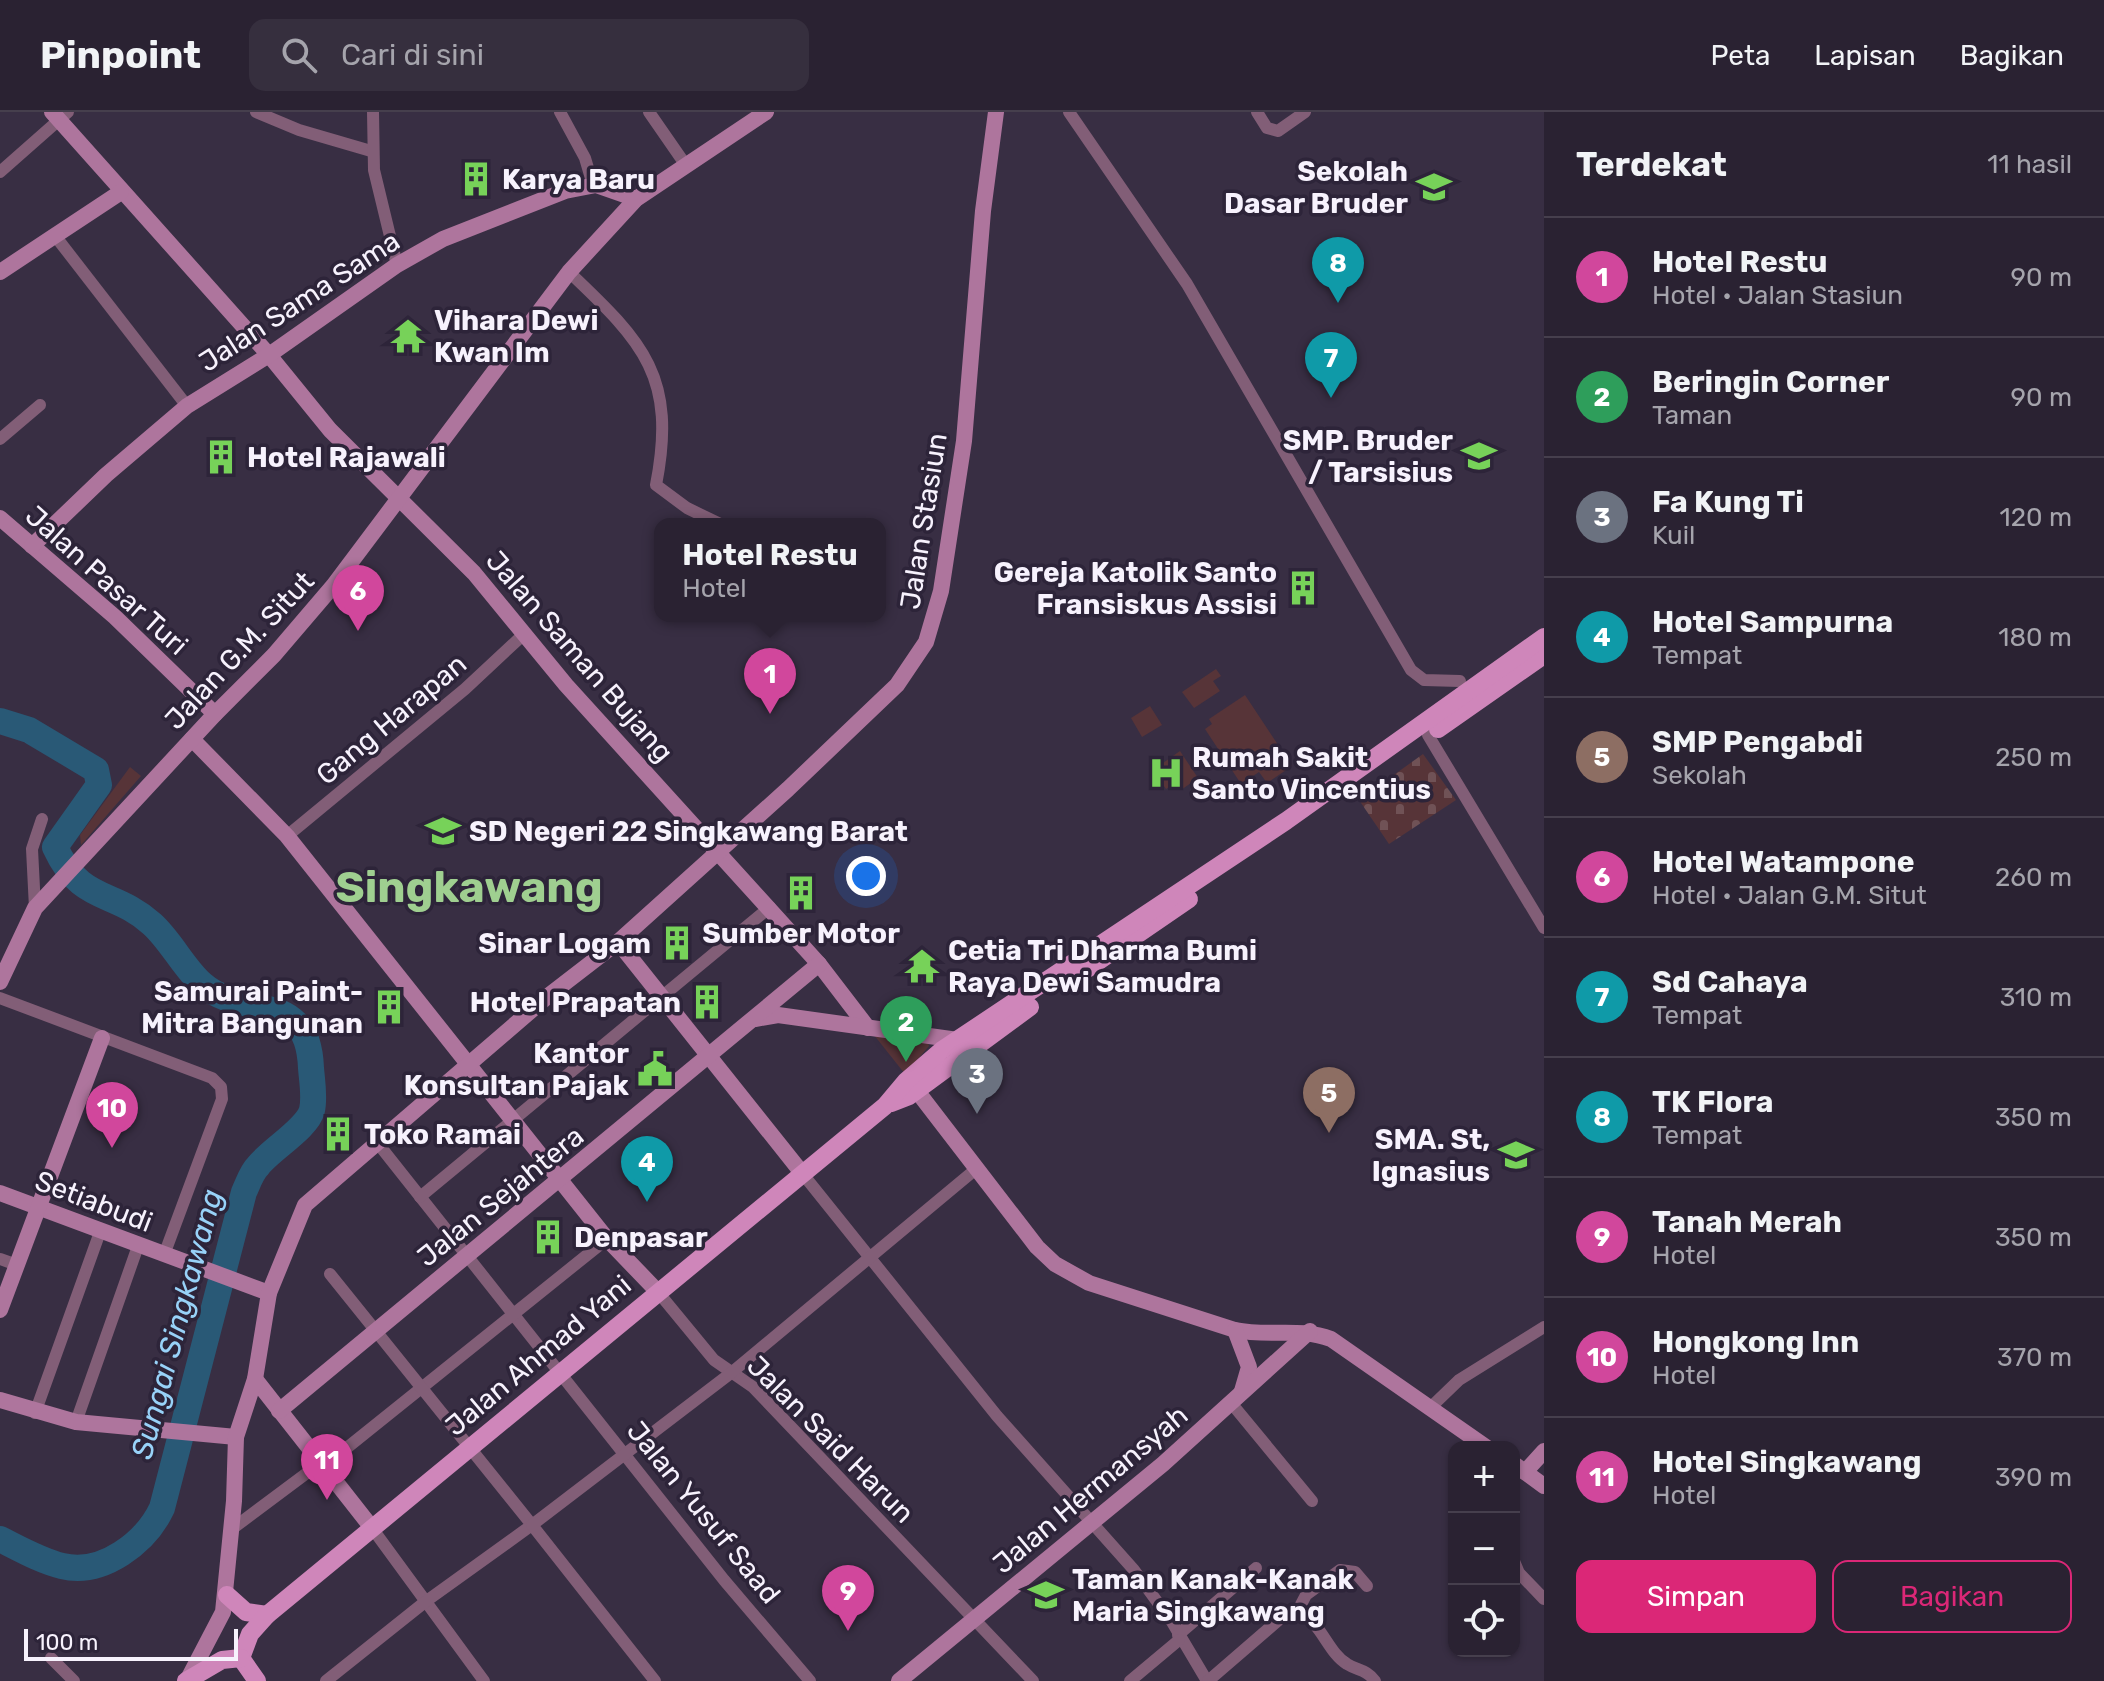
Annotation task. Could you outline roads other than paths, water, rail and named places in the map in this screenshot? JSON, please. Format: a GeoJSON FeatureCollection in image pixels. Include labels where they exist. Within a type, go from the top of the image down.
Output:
{"type":"FeatureCollection","features":[{"type":"Feature","properties":{"kind":"main road"},"geometry":{"type":"LineString","coordinates":[[885,1106],[917,1091],[1025,1011],[1428,735],[1540,649]]}},
{"type":"Feature","properties":{"kind":"main road"},"geometry":{"type":"LineString","coordinates":[[885,1106],[906,1081],[958,1040],[1540,649]]}},
{"type":"Feature","properties":{"kind":"main road","name":"Jalan Ahmad Yani"},"geometry":{"type":"LineString","coordinates":[[241,1658],[250,1634],[267,1615],[885,1106]]}},
{"type":"Feature","properties":{"kind":"main road"},"geometry":{"type":"LineString","coordinates":[[227,1595],[246,1612],[267,1615]]}},
{"type":"Feature","properties":{"kind":"main road"},"geometry":{"type":"LineString","coordinates":[[187,1680],[222,1660],[241,1658],[257,1681]]}},
{"type":"Feature","properties":{"kind":"street"},"geometry":{"type":"LineString","coordinates":[[256,112],[299,130],[371,151]]}},
{"type":"Feature","properties":{"kind":"street"},"geometry":{"type":"LineString","coordinates":[[373,112],[371,151],[397,265]]}},
{"type":"Feature","properties":{"kind":"street"},"geometry":{"type":"LineString","coordinates":[[560,112],[585,158],[593,185],[636,199]]}},
{"type":"Feature","properties":{"kind":"street"},"geometry":{"type":"LineString","coordinates":[[649,112],[685,164]]}},
{"type":"Feature","properties":{"kind":"street","name":"Jalan G.M. Situt"},"geometry":{"type":"LineString","coordinates":[[0,982],[35,908],[274,655],[401,499],[569,272],[636,199],[766,112]]}},
{"type":"Feature","properties":{"kind":"street","name":"Jalan Stasiun"},"geometry":{"type":"LineString","coordinates":[[269,1293],[305,1205],[466,1065],[618,942],[788,789],[897,685],[915,662],[931,629],[941,591],[964,441],[983,211],[996,112]]}},
{"type":"Feature","properties":{"kind":"street"},"geometry":{"type":"LineString","coordinates":[[1069,112],[1187,284],[1411,670],[1424,680],[1460,681]]}},
{"type":"Feature","properties":{"kind":"street"},"geometry":{"type":"LineString","coordinates":[[1257,112],[1267,128],[1278,131],[1305,112]]}},
{"type":"Feature","properties":{"kind":"street"},"geometry":{"type":"LineString","coordinates":[[0,172],[59,115]]}},
{"type":"Feature","properties":{"kind":"street","name":"Jalan Saman Bujang"},"geometry":{"type":"LineString","coordinates":[[59,115],[121,192],[269,355],[330,430],[474,573],[524,634],[770,907],[868,1028]]}},
{"type":"Feature","properties":{"kind":"street","name":"Jalan Sama Sama"},"geometry":{"type":"LineString","coordinates":[[32,546],[106,475],[187,406],[269,355],[397,265],[443,239],[518,208],[593,185]]}},
{"type":"Feature","properties":{"kind":"street"},"geometry":{"type":"LineString","coordinates":[[0,272],[121,192]]}},
{"type":"Feature","properties":{"kind":"street"},"geometry":{"type":"LineString","coordinates":[[56,237],[187,406]]}},
{"type":"Feature","properties":{"kind":"street"},"geometry":{"type":"LineString","coordinates":[[569,272],[641,347],[655,376],[664,431],[656,485],[687,508],[708,518]]}},
{"type":"Feature","properties":{"kind":"street"},"geometry":{"type":"LineString","coordinates":[[0,439],[40,405]]}},
{"type":"Feature","properties":{"kind":"street","name":"Jalan Pasar Turi"},"geometry":{"type":"LineString","coordinates":[[0,518],[115,617],[215,714]]}},
{"type":"Feature","properties":{"kind":"street","name":"Gang Harapan"},"geometry":{"type":"LineString","coordinates":[[287,836],[454,698],[524,634]]}},
{"type":"Feature","properties":{"kind":"street"},"geometry":{"type":"LineString","coordinates":[[1428,735],[1544,928]]}},
{"type":"Feature","properties":{"kind":"street"},"geometry":{"type":"LineString","coordinates":[[192,739],[287,836],[607,1239],[658,1292]]}},
{"type":"Feature","properties":{"kind":"street"},"geometry":{"type":"LineString","coordinates":[[35,908],[32,849],[42,819]]}},
{"type":"Feature","properties":{"kind":"street"},"geometry":{"type":"LineString","coordinates":[[420,1197],[770,907]]}},
{"type":"Feature","properties":{"kind":"street"},"geometry":{"type":"LineString","coordinates":[[618,942],[997,1416],[1134,1570],[1207,1681],[1281,1618],[1297,1612],[1306,1595],[1340,1570],[1355,1572],[1367,1586]]}},
{"type":"Feature","properties":{"kind":"street","name":"Jalan Sejahtera"},"geometry":{"type":"LineString","coordinates":[[279,1411],[561,1181],[819,964]]}},
{"type":"Feature","properties":{"kind":"street"},"geometry":{"type":"LineString","coordinates":[[0,998],[212,1078],[223,1094],[164,1255]]}},
{"type":"Feature","properties":{"kind":"street"},"geometry":{"type":"LineString","coordinates":[[753,1020],[778,1015],[958,1040]]}},
{"type":"Feature","properties":{"kind":"street"},"geometry":{"type":"LineString","coordinates":[[0,1310],[102,1038]]}},
{"type":"Feature","properties":{"kind":"street"},"geometry":{"type":"LineString","coordinates":[[917,1091],[1037,1247],[1063,1270],[1103,1288],[1235,1330],[1310,1331],[1346,1347],[1476,1441]]}},
{"type":"Feature","properties":{"kind":"street","name":"Jalan Yusuf Saad"},"geometry":{"type":"LineString","coordinates":[[376,1141],[724,1580],[810,1681]]}},
{"type":"Feature","properties":{"kind":"street"},"geometry":{"type":"LineString","coordinates":[[326,1681],[425,1602],[626,1455],[731,1373],[976,1169]]}},
{"type":"Feature","properties":{"kind":"street","name":"Setiabudi"},"geometry":{"type":"LineString","coordinates":[[0,1193],[269,1293]]}},
{"type":"Feature","properties":{"kind":"street"},"geometry":{"type":"LineString","coordinates":[[35,1413],[100,1232]]}},
{"type":"Feature","properties":{"kind":"street"},"geometry":{"type":"LineString","coordinates":[[232,1529],[321,1465],[607,1239]]}},
{"type":"Feature","properties":{"kind":"street"},"geometry":{"type":"LineString","coordinates":[[76,1422],[138,1246]]}},
{"type":"Feature","properties":{"kind":"street"},"geometry":{"type":"LineString","coordinates":[[0,1259],[17,1265]]}},
{"type":"Feature","properties":{"kind":"street"},"geometry":{"type":"LineString","coordinates":[[330,1274],[423,1386],[655,1681]]}},
{"type":"Feature","properties":{"kind":"street","name":"Jalan Said Harun"},"geometry":{"type":"LineString","coordinates":[[658,1292],[714,1360],[753,1387],[1033,1681]]}},
{"type":"Feature","properties":{"kind":"street"},"geometry":{"type":"LineString","coordinates":[[187,1680],[209,1642],[227,1595],[236,1437],[255,1379],[269,1293]]}},
{"type":"Feature","properties":{"kind":"street"},"geometry":{"type":"LineString","coordinates":[[1430,1408],[1459,1380],[1544,1327]]}},
{"type":"Feature","properties":{"kind":"street"},"geometry":{"type":"LineString","coordinates":[[1235,1330],[1249,1371],[1234,1402],[1312,1501]]}},
{"type":"Feature","properties":{"kind":"street","name":"Jalan Hermansyah"},"geometry":{"type":"LineString","coordinates":[[899,1681],[1234,1402],[1310,1331]]}},
{"type":"Feature","properties":{"kind":"street"},"geometry":{"type":"LineString","coordinates":[[255,1379],[372,1528],[484,1681]]}},
{"type":"Feature","properties":{"kind":"street"},"geometry":{"type":"LineString","coordinates":[[0,1400],[35,1413],[76,1422],[236,1437]]}},
{"type":"Feature","properties":{"kind":"street"},"geometry":{"type":"LineString","coordinates":[[1544,1451],[1520,1468],[1544,1486]]}},
{"type":"Feature","properties":{"kind":"street"},"geometry":{"type":"LineString","coordinates":[[1130,1681],[1256,1568]]}},
{"type":"Feature","properties":{"kind":"street"},"geometry":{"type":"LineString","coordinates":[[1520,1574],[1544,1599]]}},
{"type":"Feature","properties":{"kind":"street"},"geometry":{"type":"LineString","coordinates":[[1297,1612],[1312,1621],[1345,1663],[1365,1670],[1375,1681]]}},
{"type":"Feature","properties":{"kind":"street"},"geometry":{"type":"LineString","coordinates":[[51,1658],[74,1681]]}},
{"type":"Feature","properties":{"kind":"waterway","name":"Sungai Singkawang"},"geometry":{"type":"LineString","coordinates":[[0,721],[29,730],[96,770],[99,785],[55,847],[65,865],[87,887],[124,905],[152,924],[202,984],[219,995],[286,1016],[299,1026],[307,1043],[313,1094],[309,1117],[264,1159],[244,1192],[162,1508],[155,1521],[121,1554],[93,1566],[77,1568],[46,1561],[0,1539]]}},
{"type":"Feature","properties":{"kind":"place","name":"Karya Baru"},"geometry":{"type":"Point","coordinates":[476,179]}},
{"type":"Feature","properties":{"kind":"place","name":"Sekolah Dasar Bruder"},"geometry":{"type":"Point","coordinates":[1434,187]}},
{"type":"Feature","properties":{"kind":"place","name":"TK Flora"},"geometry":{"type":"Point","coordinates":[1338,303]}},
{"type":"Feature","properties":{"kind":"place","name":"Vihara Dewi Kwan Im"},"geometry":{"type":"Point","coordinates":[408,336]}},
{"type":"Feature","properties":{"kind":"place","name":"Sd Cahaya"},"geometry":{"type":"Point","coordinates":[1331,398]}},
{"type":"Feature","properties":{"kind":"place","name":"SMP. Bruder / Tarsisius"},"geometry":{"type":"Point","coordinates":[1479,456]}},
{"type":"Feature","properties":{"kind":"place","name":"Hotel Rajawali"},"geometry":{"type":"Point","coordinates":[221,457]}},
{"type":"Feature","properties":{"kind":"place","name":"Gereja Katolik Santo Fransiskus Assisi"},"geometry":{"type":"Point","coordinates":[1303,588]}},
{"type":"Feature","properties":{"kind":"place","name":"Hotel Watampone"},"geometry":{"type":"Point","coordinates":[358,631]}},
{"type":"Feature","properties":{"kind":"place","name":"Hotel Restu"},"geometry":{"type":"Point","coordinates":[770,714]}},
{"type":"Feature","properties":{"kind":"place","name":"Rumah Sakit Santo Vincentius"},"geometry":{"type":"Point","coordinates":[1166,773]}},
{"type":"Feature","properties":{"kind":"place","name":"SD Negeri 22 Singkawang Barat"},"geometry":{"type":"Point","coordinates":[443,831]}},
{"type":"Feature","properties":{"kind":"place","name":"Sumber Motor"},"geometry":{"type":"Point","coordinates":[801,893]}},
{"type":"Feature","properties":{"kind":"place","name":"Sinar Logam"},"geometry":{"type":"Point","coordinates":[677,943]}},
{"type":"Feature","properties":{"kind":"place","name":"Cetia Tri Dharma Bumi Raya Dewi Samudra"},"geometry":{"type":"Point","coordinates":[922,966]}},
{"type":"Feature","properties":{"kind":"place","name":"Hotel Prapatan"},"geometry":{"type":"Point","coordinates":[707,1002]}},
{"type":"Feature","properties":{"kind":"place","name":"Samurai Paint- Mitra Bangunan"},"geometry":{"type":"Point","coordinates":[389,1007]}},
{"type":"Feature","properties":{"kind":"place","name":"Beringin Corner"},"geometry":{"type":"Point","coordinates":[906,1062]}},
{"type":"Feature","properties":{"kind":"place","name":"Kantor Konsultan Pajak"},"geometry":{"type":"Point","coordinates":[655,1069]}},
{"type":"Feature","properties":{"kind":"place","name":"Fa Kung Ti"},"geometry":{"type":"Point","coordinates":[977,1114]}},
{"type":"Feature","properties":{"kind":"place","name":"SMP Pengabdi"},"geometry":{"type":"Point","coordinates":[1329,1133]}},
{"type":"Feature","properties":{"kind":"place","name":"Toko Ramai"},"geometry":{"type":"Point","coordinates":[338,1134]}},
{"type":"Feature","properties":{"kind":"place","name":"Hongkong Inn"},"geometry":{"type":"Point","coordinates":[112,1148]}},
{"type":"Feature","properties":{"kind":"place","name":"SMA. St, Ignasius"},"geometry":{"type":"Point","coordinates":[1516,1155]}},
{"type":"Feature","properties":{"kind":"place","name":"Hotel Sampurna"},"geometry":{"type":"Point","coordinates":[647,1202]}},
{"type":"Feature","properties":{"kind":"place","name":"Denpasar"},"geometry":{"type":"Point","coordinates":[548,1237]}},
{"type":"Feature","properties":{"kind":"place","name":"Hotel Singkawang"},"geometry":{"type":"Point","coordinates":[327,1500]}},
{"type":"Feature","properties":{"kind":"place","name":"Taman Kanak-Kanak Maria Singkawang"},"geometry":{"type":"Point","coordinates":[1046,1595]}},
{"type":"Feature","properties":{"kind":"place","name":"Tanah Merah"},"geometry":{"type":"Point","coordinates":[848,1631]}},
{"type":"Feature","properties":{"kind":"district","name":"Singkawang"},"geometry":{"type":"Point","coordinates":[469,887]}}]}
